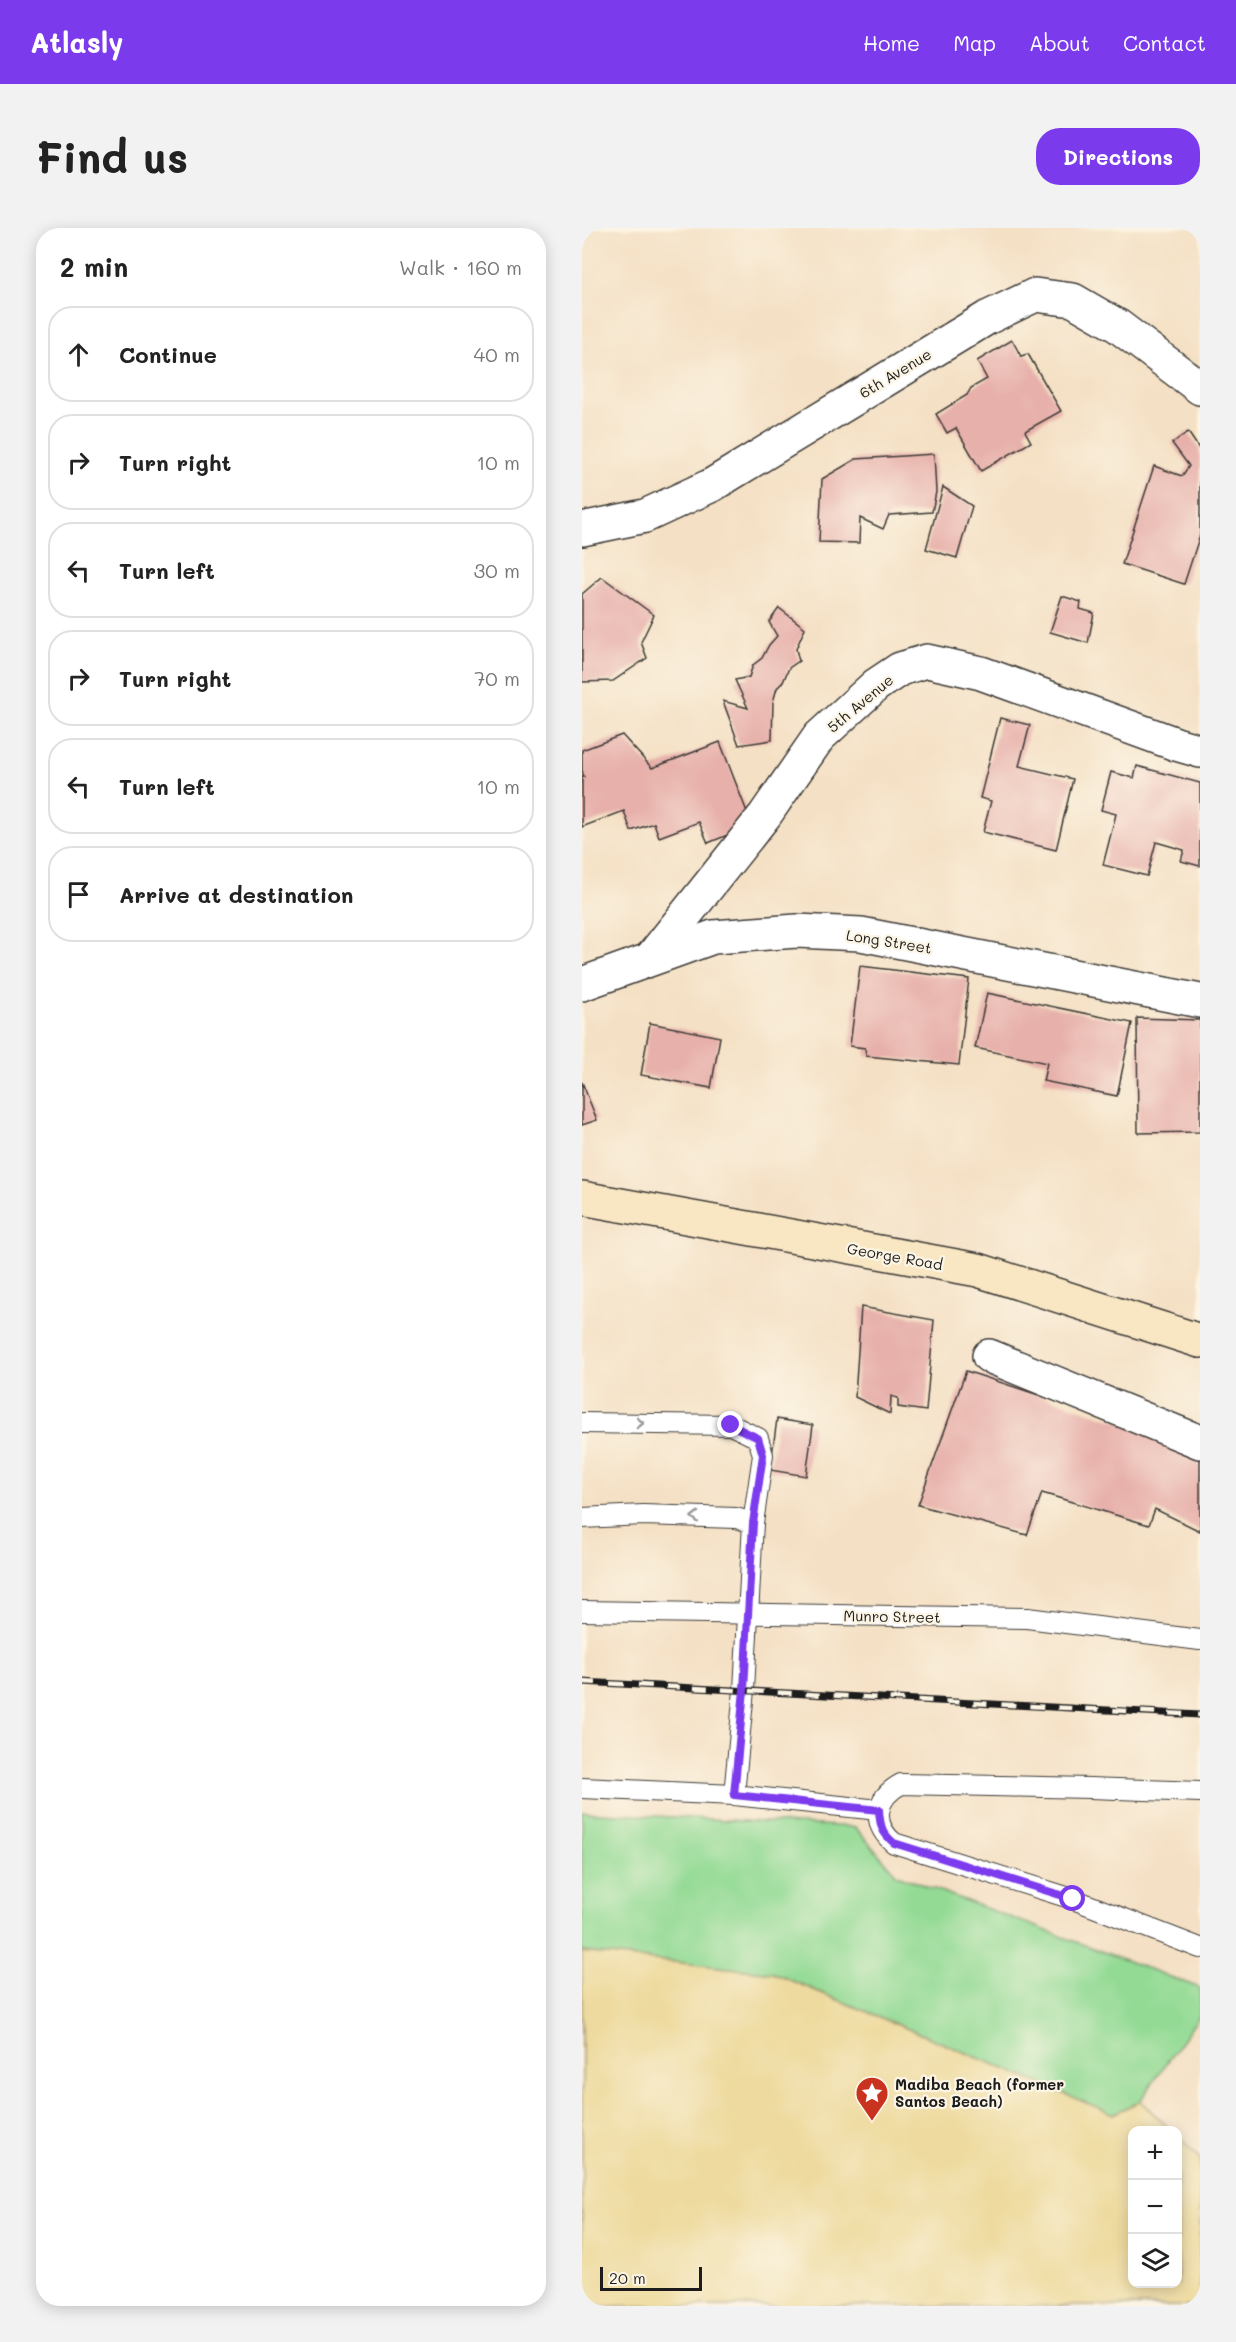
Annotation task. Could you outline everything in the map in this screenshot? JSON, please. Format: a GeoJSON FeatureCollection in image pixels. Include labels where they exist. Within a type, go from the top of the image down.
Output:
{"type":"FeatureCollection","features":[{"type":"Feature","properties":{"kind":"street","name":"6th Avenue"},"geometry":{"type":"LineString","coordinates":[[582,529],[645,516],[712,485],[987,318],[1035,296],[1073,300],[1118,326],[1200,388]]}},
{"type":"Feature","properties":{"kind":"street","name":"5th Avenue"},"geometry":{"type":"LineString","coordinates":[[651,958],[765,815],[819,737],[876,686],[900,669],[927,662],[981,673],[1200,751]]}},
{"type":"Feature","properties":{"kind":"street","name":"Long Street"},"geometry":{"type":"LineString","coordinates":[[582,984],[713,937],[797,931],[861,934],[1200,1001]]}},
{"type":"Feature","properties":{"kind":"street","name":"George Road"},"geometry":{"type":"LineString","coordinates":[[582,1198],[978,1270],[1200,1341]]}},
{"type":"Feature","properties":{"kind":"street"},"geometry":{"type":"LineString","coordinates":[[989,1356],[1200,1442]]}},
{"type":"Feature","properties":{"kind":"lane"},"geometry":{"type":"LineString","coordinates":[[582,1423],[731,1425],[758,1438],[763,1455],[753,1523],[744,1690],[734,1795]]}},
{"type":"Feature","properties":{"kind":"lane"},"geometry":{"type":"LineString","coordinates":[[582,1518],[644,1515],[736,1518],[753,1523]]}},
{"type":"Feature","properties":{"kind":"lane","name":"Munro Street"},"geometry":{"type":"LineString","coordinates":[[582,1611],[1027,1618],[1200,1640]]}},
{"type":"Feature","properties":{"kind":"lane"},"geometry":{"type":"LineString","coordinates":[[1200,1792],[902,1784],[891,1789],[883,1799],[879,1810],[880,1826],[885,1836],[894,1843],[1073,1899],[1200,1948]]}},
{"type":"Feature","properties":{"kind":"lane"},"geometry":{"type":"LineString","coordinates":[[582,1788],[734,1795],[879,1810]]}},
{"type":"Feature","properties":{"kind":"green space"},"geometry":{"type":"Polygon","coordinates":[[[582,1812],[855,1827],[897,1875],[1200,1988],[1200,2015],[1140,2101],[1113,2114],[773,1973],[582,1952],[582,1812]]]}},
{"type":"Feature","properties":{"kind":"sand","name":"Madiba Beach (former Santos Beach)"},"geometry":{"type":"Polygon","coordinates":[[[582,1952],[773,1973],[1113,2114],[1140,2101],[1167,2126],[1128,2126],[1128,2288],[1182,2288],[1182,2141],[1200,2158],[1200,2306],[582,2306],[582,1952]]]}},
{"type":"Feature","properties":{"kind":"building"},"geometry":{"type":"Polygon","coordinates":[[[1012,340],[1021,356],[1028,354],[1061,411],[1025,431],[1031,442],[981,471],[956,428],[947,433],[936,414],[967,395],[971,388],[987,379],[977,361],[1012,340]]]}},
{"type":"Feature","properties":{"kind":"building"},"geometry":{"type":"Polygon","coordinates":[[[1188,432],[1200,450],[1200,535],[1184,584],[1122,564],[1154,466],[1182,476],[1189,466],[1172,443],[1188,432]]]}},
{"type":"Feature","properties":{"kind":"building"},"geometry":{"type":"Polygon","coordinates":[[[934,454],[936,492],[932,512],[889,515],[883,529],[860,518],[859,543],[819,542],[822,479],[856,459],[934,454]]]}},
{"type":"Feature","properties":{"kind":"building"},"geometry":{"type":"Polygon","coordinates":[[[943,487],[972,506],[957,558],[926,549],[943,487]]]}},
{"type":"Feature","properties":{"kind":"building"},"geometry":{"type":"Polygon","coordinates":[[[602,577],[654,615],[641,642],[647,658],[613,681],[582,682],[582,594],[602,577]]]}},
{"type":"Feature","properties":{"kind":"building"},"geometry":{"type":"Polygon","coordinates":[[[1062,596],[1081,602],[1080,609],[1094,613],[1088,643],[1050,632],[1062,596]]]}},
{"type":"Feature","properties":{"kind":"building"},"geometry":{"type":"Polygon","coordinates":[[[779,608],[805,628],[796,649],[799,661],[789,668],[783,682],[777,688],[773,702],[772,740],[739,745],[723,701],[748,708],[735,680],[749,677],[753,665],[762,658],[777,636],[769,622],[779,608]]]}},
{"type":"Feature","properties":{"kind":"building"},"geometry":{"type":"Polygon","coordinates":[[[1000,718],[1030,725],[1019,766],[1073,779],[1056,850],[983,832],[991,801],[980,798],[1000,718]]]}},
{"type":"Feature","properties":{"kind":"building"},"geometry":{"type":"Polygon","coordinates":[[[622,735],[652,768],[720,742],[752,825],[708,843],[699,822],[659,837],[654,823],[631,831],[624,811],[582,827],[582,777],[584,777],[582,750],[622,735]]]}},
{"type":"Feature","properties":{"kind":"building"},"geometry":{"type":"Polygon","coordinates":[[[1137,766],[1200,783],[1200,866],[1181,861],[1184,850],[1156,842],[1147,876],[1103,865],[1116,814],[1101,810],[1111,772],[1134,778],[1137,766]]]}},
{"type":"Feature","properties":{"kind":"building"},"geometry":{"type":"Polygon","coordinates":[[[860,966],[969,979],[959,1065],[866,1056],[865,1048],[850,1046],[860,966]]]}},
{"type":"Feature","properties":{"kind":"building"},"geometry":{"type":"Polygon","coordinates":[[[987,993],[1132,1023],[1117,1096],[1043,1081],[1047,1063],[975,1048],[987,993]]]}},
{"type":"Feature","properties":{"kind":"building"},"geometry":{"type":"Polygon","coordinates":[[[1137,1018],[1200,1020],[1200,1132],[1138,1133],[1137,1018]]]}},
{"type":"Feature","properties":{"kind":"building"},"geometry":{"type":"Polygon","coordinates":[[[650,1023],[720,1037],[711,1088],[641,1075],[650,1023]]]}},
{"type":"Feature","properties":{"kind":"building"},"geometry":{"type":"Polygon","coordinates":[[[582,1082],[597,1120],[582,1125],[582,1082]]]}},
{"type":"Feature","properties":{"kind":"building"},"geometry":{"type":"Polygon","coordinates":[[[861,1307],[934,1320],[926,1411],[898,1407],[898,1398],[891,1396],[890,1414],[855,1397],[861,1307]]]}},
{"type":"Feature","properties":{"kind":"building"},"geometry":{"type":"Polygon","coordinates":[[[966,1371],[1105,1417],[1200,1445],[1200,1531],[1155,1509],[1149,1525],[1042,1493],[1027,1535],[918,1505],[966,1371]]]}},
{"type":"Feature","properties":{"kind":"building"},"geometry":{"type":"Polygon","coordinates":[[[777,1419],[813,1425],[806,1476],[770,1470],[777,1419]]]}},
{"type":"Feature","properties":{"kind":"railway"},"geometry":{"type":"LineString","coordinates":[[582,1682],[1200,1715]]}},
{"type":"Feature","properties":{"kind":"place","name":"Madiba Beach (former Santos Beach)"},"geometry":{"type":"Point","coordinates":[872,2122]}},
{"type":"Feature","properties":{"kind":"route"},"geometry":{"type":"LineString","coordinates":[[731,1425],[758,1438],[763,1455],[753,1523],[744,1690],[734,1795],[879,1810],[880,1826],[885,1836],[894,1843],[1073,1899]]}}]}
